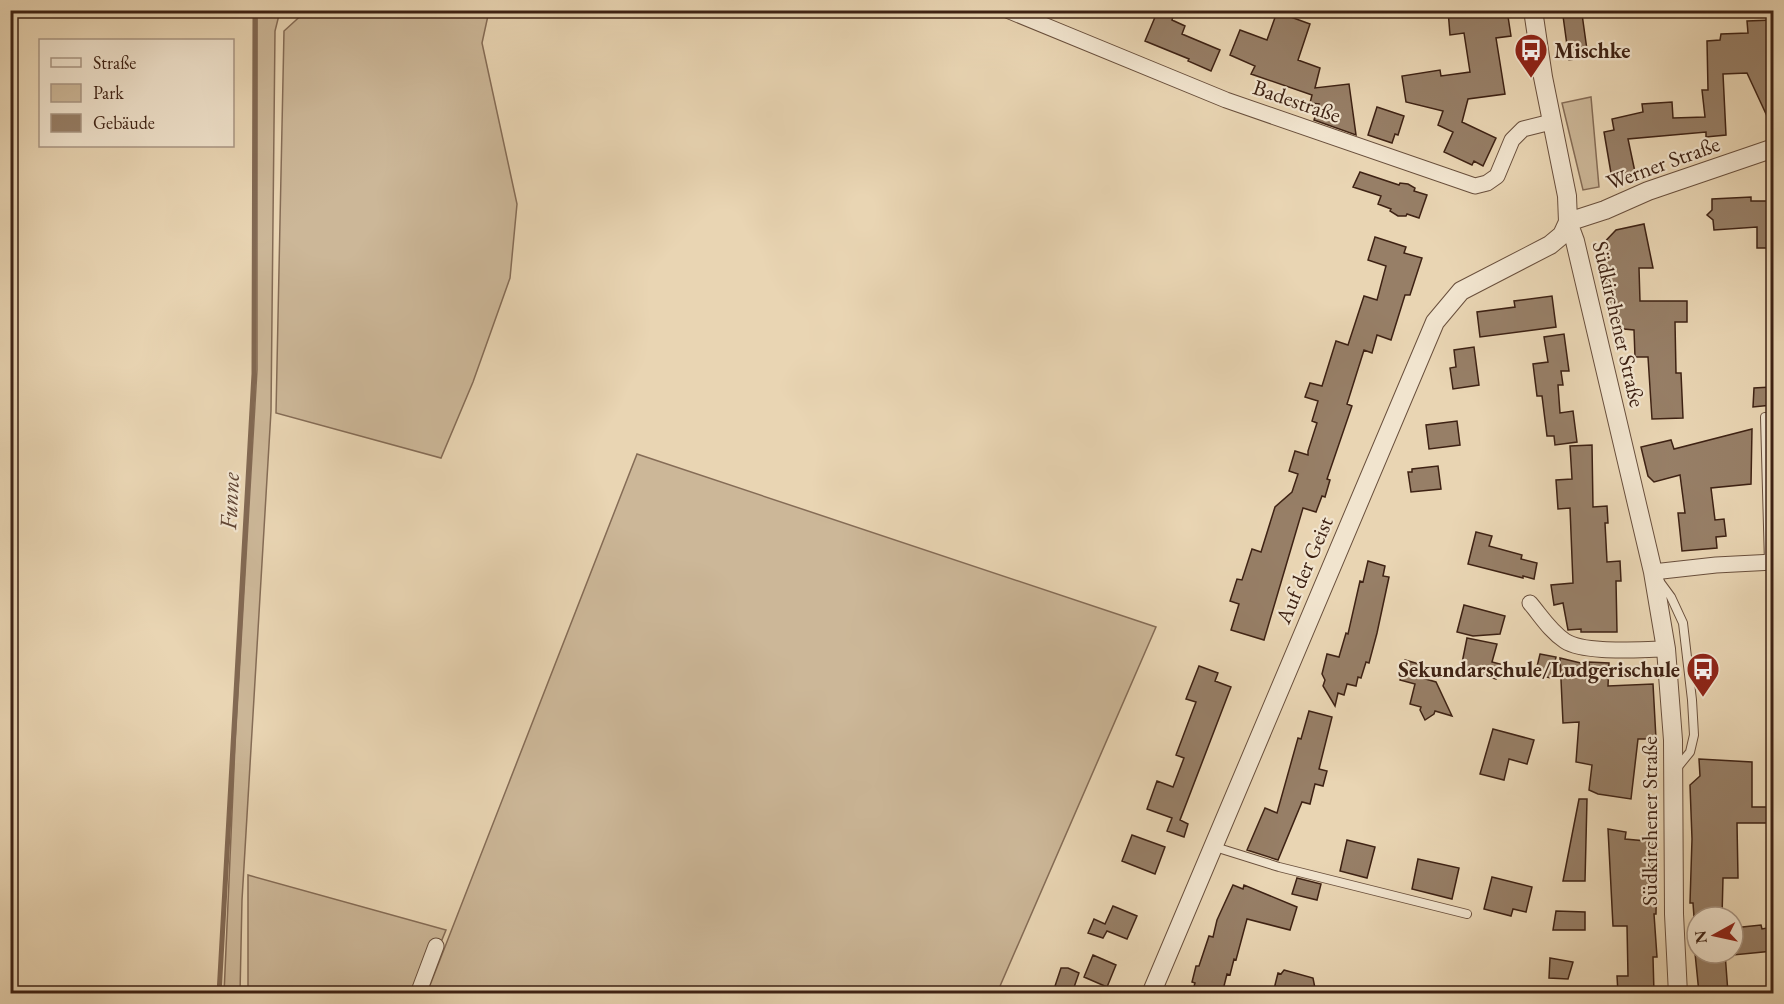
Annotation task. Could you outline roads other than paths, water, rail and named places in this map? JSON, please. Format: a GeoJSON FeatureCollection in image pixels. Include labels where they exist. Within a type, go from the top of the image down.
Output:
{"type":"FeatureCollection","features":[{"type":"Feature","properties":{"kind":"street","name":"Badestraße"},"geometry":{"type":"LineString","coordinates":[[1007,10],[1226,100],[1475,186],[1486,183],[1497,176],[1512,140],[1523,129],[1551,122]]}},
{"type":"Feature","properties":{"kind":"street","name":"Südkirchener Straße"},"geometry":{"type":"LineString","coordinates":[[1533,10],[1551,122],[1567,196],[1568,222],[1575,241],[1653,572],[1666,649],[1674,771],[1674,914],[1678,993]]}},
{"type":"Feature","properties":{"kind":"street","name":"Werner Straße"},"geometry":{"type":"LineString","coordinates":[[1568,222],[1605,210],[1648,191],[1773,148]]}},
{"type":"Feature","properties":{"kind":"street","name":"Auf der Geist"},"geometry":{"type":"LineString","coordinates":[[1154,993],[1213,846],[1435,322],[1461,291],[1550,245],[1562,235],[1568,222]]}},
{"type":"Feature","properties":{"kind":"street"},"geometry":{"type":"LineString","coordinates":[[1653,572],[1716,565],[1771,563]]}},
{"type":"Feature","properties":{"kind":"street"},"geometry":{"type":"LineString","coordinates":[[1530,603],[1550,629],[1566,642],[1584,648],[1666,649]]}},
{"type":"Feature","properties":{"kind":"street"},"geometry":{"type":"LineString","coordinates":[[418,993],[436,946]]}},
{"type":"Feature","properties":{"kind":"lane"},"geometry":{"type":"LineString","coordinates":[[1765,417],[1771,563]]}},
{"type":"Feature","properties":{"kind":"lane"},"geometry":{"type":"LineString","coordinates":[[1653,572],[1671,597],[1683,623],[1692,700],[1694,735],[1690,752],[1674,771]]}},
{"type":"Feature","properties":{"kind":"lane"},"geometry":{"type":"LineString","coordinates":[[1213,846],[1279,867],[1467,914]]}},
{"type":"Feature","properties":{"kind":"waterway","name":"Funne"},"geometry":{"type":"LineString","coordinates":[[219,994],[254,374],[255,10]]}},
{"type":"Feature","properties":{"kind":"place","name":"Mischke"},"geometry":{"type":"Point","coordinates":[1531,79]}},
{"type":"Feature","properties":{"kind":"place","name":"Sekundarschule/Ludgerischule"},"geometry":{"type":"Point","coordinates":[1703,698]}}]}
